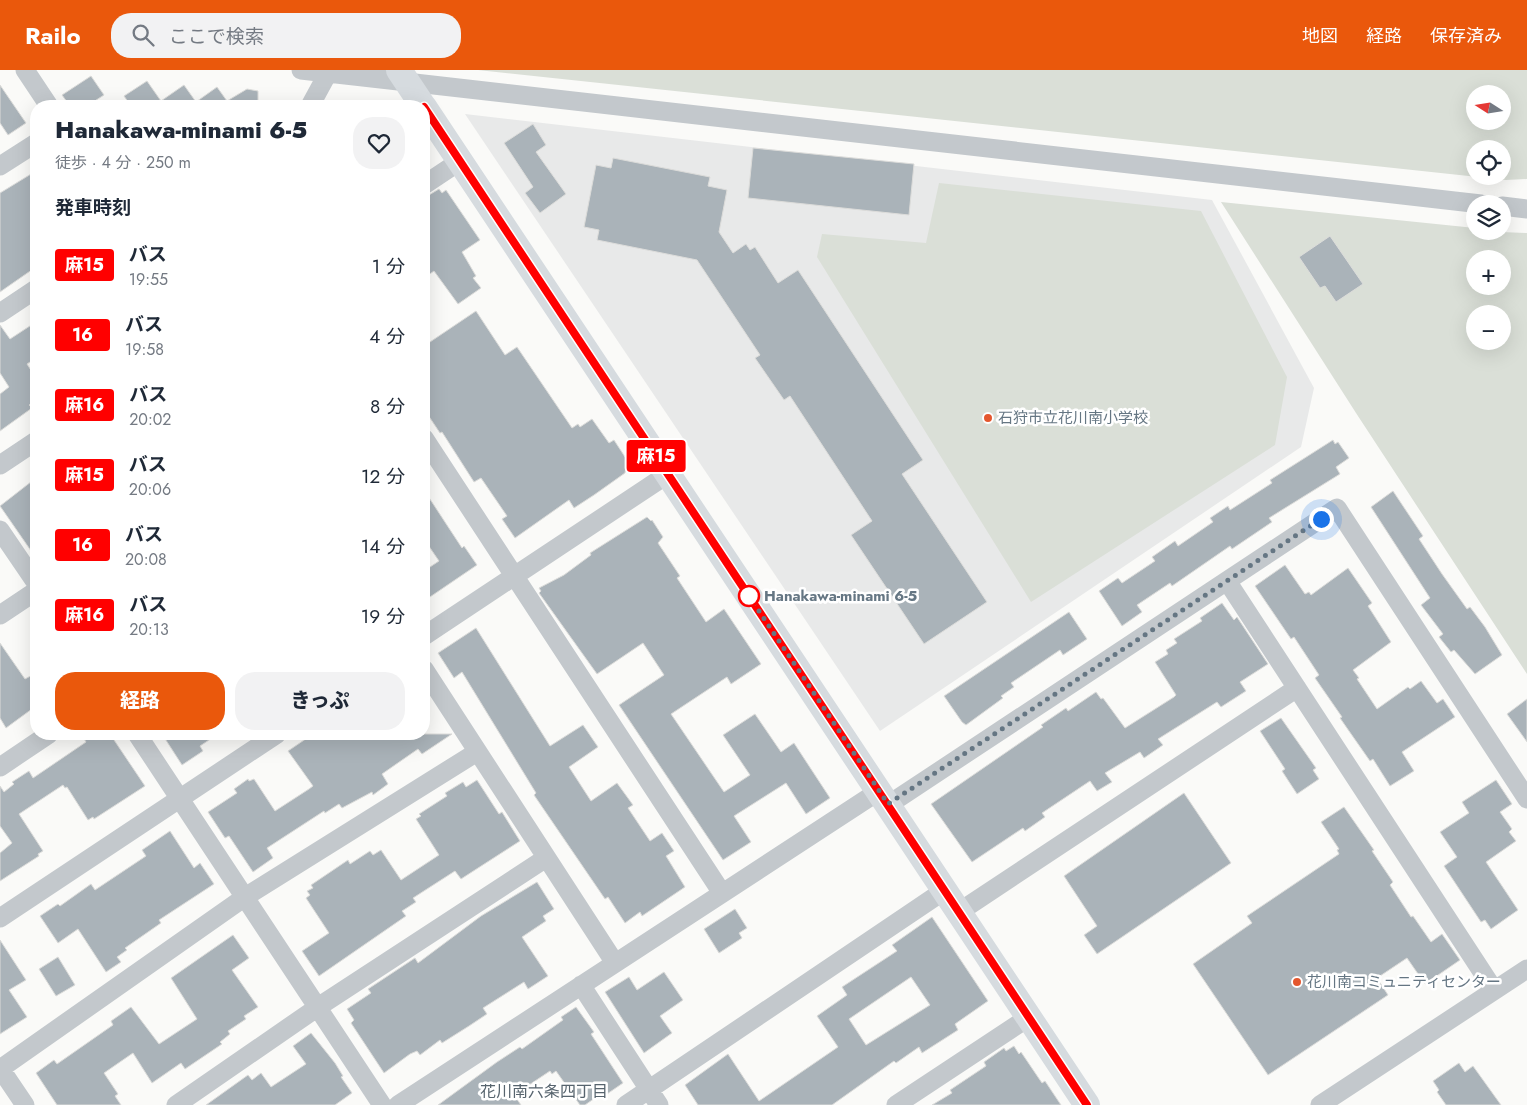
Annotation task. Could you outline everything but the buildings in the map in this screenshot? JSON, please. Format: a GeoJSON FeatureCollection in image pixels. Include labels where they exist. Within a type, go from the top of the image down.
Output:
{"type":"FeatureCollection","features":[{"type":"Feature","properties":{"kind":"street"},"geometry":{"type":"LineString","coordinates":[[25,70],[45,100]]}},
{"type":"Feature","properties":{"kind":"street"},"geometry":{"type":"LineString","coordinates":[[301,70],[403,76],[1466,202]]}},
{"type":"Feature","properties":{"kind":"street"},"geometry":{"type":"LineString","coordinates":[[313,100],[328,73]]}},
{"type":"Feature","properties":{"kind":"street"},"geometry":{"type":"LineString","coordinates":[[403,76],[419,100]]}},
{"type":"Feature","properties":{"kind":"street"},"geometry":{"type":"LineString","coordinates":[[430,116],[1087,1105]]}},
{"type":"Feature","properties":{"kind":"street"},"geometry":{"type":"LineString","coordinates":[[0,166],[30,146]]}},
{"type":"Feature","properties":{"kind":"street"},"geometry":{"type":"LineString","coordinates":[[430,181],[460,161]]}},
{"type":"Feature","properties":{"kind":"street"},"geometry":{"type":"LineString","coordinates":[[1511,207],[1527,209]]}},
{"type":"Feature","properties":{"kind":"street"},"geometry":{"type":"LineString","coordinates":[[0,313],[30,293]]}},
{"type":"Feature","properties":{"kind":"street"},"geometry":{"type":"LineString","coordinates":[[0,465],[30,445]]}},
{"type":"Feature","properties":{"kind":"street"},"geometry":{"type":"LineString","coordinates":[[430,447],[722,893]]}},
{"type":"Feature","properties":{"kind":"street"},"geometry":{"type":"LineString","coordinates":[[430,632],[668,474]]}},
{"type":"Feature","properties":{"kind":"street"},"geometry":{"type":"LineString","coordinates":[[398,1105],[722,893],[883,798],[1227,581],[1337,508],[1527,800]]}},
{"type":"Feature","properties":{"kind":"street"},"geometry":{"type":"LineString","coordinates":[[0,530],[30,575]]}},
{"type":"Feature","properties":{"kind":"street"},"geometry":{"type":"LineString","coordinates":[[1227,581],[1494,990]]}},
{"type":"Feature","properties":{"kind":"street"},"geometry":{"type":"LineString","coordinates":[[0,616],[30,595]]}},
{"type":"Feature","properties":{"kind":"street"},"geometry":{"type":"LineString","coordinates":[[430,678],[614,963]]}},
{"type":"Feature","properties":{"kind":"street"},"geometry":{"type":"LineString","coordinates":[[959,912],[1297,688]]}},
{"type":"Feature","properties":{"kind":"street"},"geometry":{"type":"LineString","coordinates":[[0,767],[40,740]]}},
{"type":"Feature","properties":{"kind":"street"},"geometry":{"type":"LineString","coordinates":[[141,740],[382,1105]]}},
{"type":"Feature","properties":{"kind":"street"},"geometry":{"type":"LineString","coordinates":[[0,918],[268,740]]}},
{"type":"Feature","properties":{"kind":"street"},"geometry":{"type":"LineString","coordinates":[[25,1105],[0,1069],[246,897],[477,752]]}},
{"type":"Feature","properties":{"kind":"street"},"geometry":{"type":"LineString","coordinates":[[176,1105],[318,1007],[546,858]]}},
{"type":"Feature","properties":{"kind":"street"},"geometry":{"type":"LineString","coordinates":[[626,1105],[945,890]]}},
{"type":"Feature","properties":{"kind":"street"},"geometry":{"type":"LineString","coordinates":[[1320,1105],[1527,969]]}},
{"type":"Feature","properties":{"kind":"street"},"geometry":{"type":"LineString","coordinates":[[581,985],[660,1105]]}},
{"type":"Feature","properties":{"kind":"street"},"geometry":{"type":"LineString","coordinates":[[896,1105],[1029,1017]]}},
{"type":"Feature","properties":{"kind":"shaded area"},"geometry":{"type":"Polygon","coordinates":[[[478,70],[1527,70],[1527,179],[1511,180],[1511,140],[1466,140],[1466,176],[478,70]]]}},
{"type":"Feature","properties":{"kind":"shaded area","name":"石狩市立花川南小学校"},"geometry":{"type":"Polygon","coordinates":[[[465,114],[1212,200],[1314,388],[1301,447],[880,731],[465,114]]]}},
{"type":"Feature","properties":{"kind":"shaded area"},"geometry":{"type":"Polygon","coordinates":[[[939,183],[1201,211],[1287,377],[1275,445],[1031,602],[817,257],[822,234],[926,243],[939,183]]]}},
{"type":"Feature","properties":{"kind":"shaded area"},"geometry":{"type":"Polygon","coordinates":[[[1221,202],[1466,227],[1466,240],[1511,240],[1511,232],[1527,233],[1527,674],[1356,413],[1221,202]]]}},
{"type":"Feature","properties":{"kind":"bus line","name":"麻15"},"geometry":{"type":"LineString","coordinates":[[430,116],[1087,1105]]}},
{"type":"Feature","properties":{"kind":"place","name":"石狩市立花川南小学校"},"geometry":{"type":"Point","coordinates":[988,418]}},
{"type":"Feature","properties":{"kind":"place","name":"Hanakawa-minami 6-5"},"geometry":{"type":"Point","coordinates":[749,596]}},
{"type":"Feature","properties":{"kind":"place","name":"花川南コミュニティセンター"},"geometry":{"type":"Point","coordinates":[1297,982]}},
{"type":"Feature","properties":{"kind":"district","name":"花川南六条四丁目"},"geometry":{"type":"Point","coordinates":[544,1091]}},
{"type":"Feature","properties":{"kind":"route"},"geometry":{"type":"LineString","coordinates":[[749,596],[888,804],[1321,519]]}}]}
